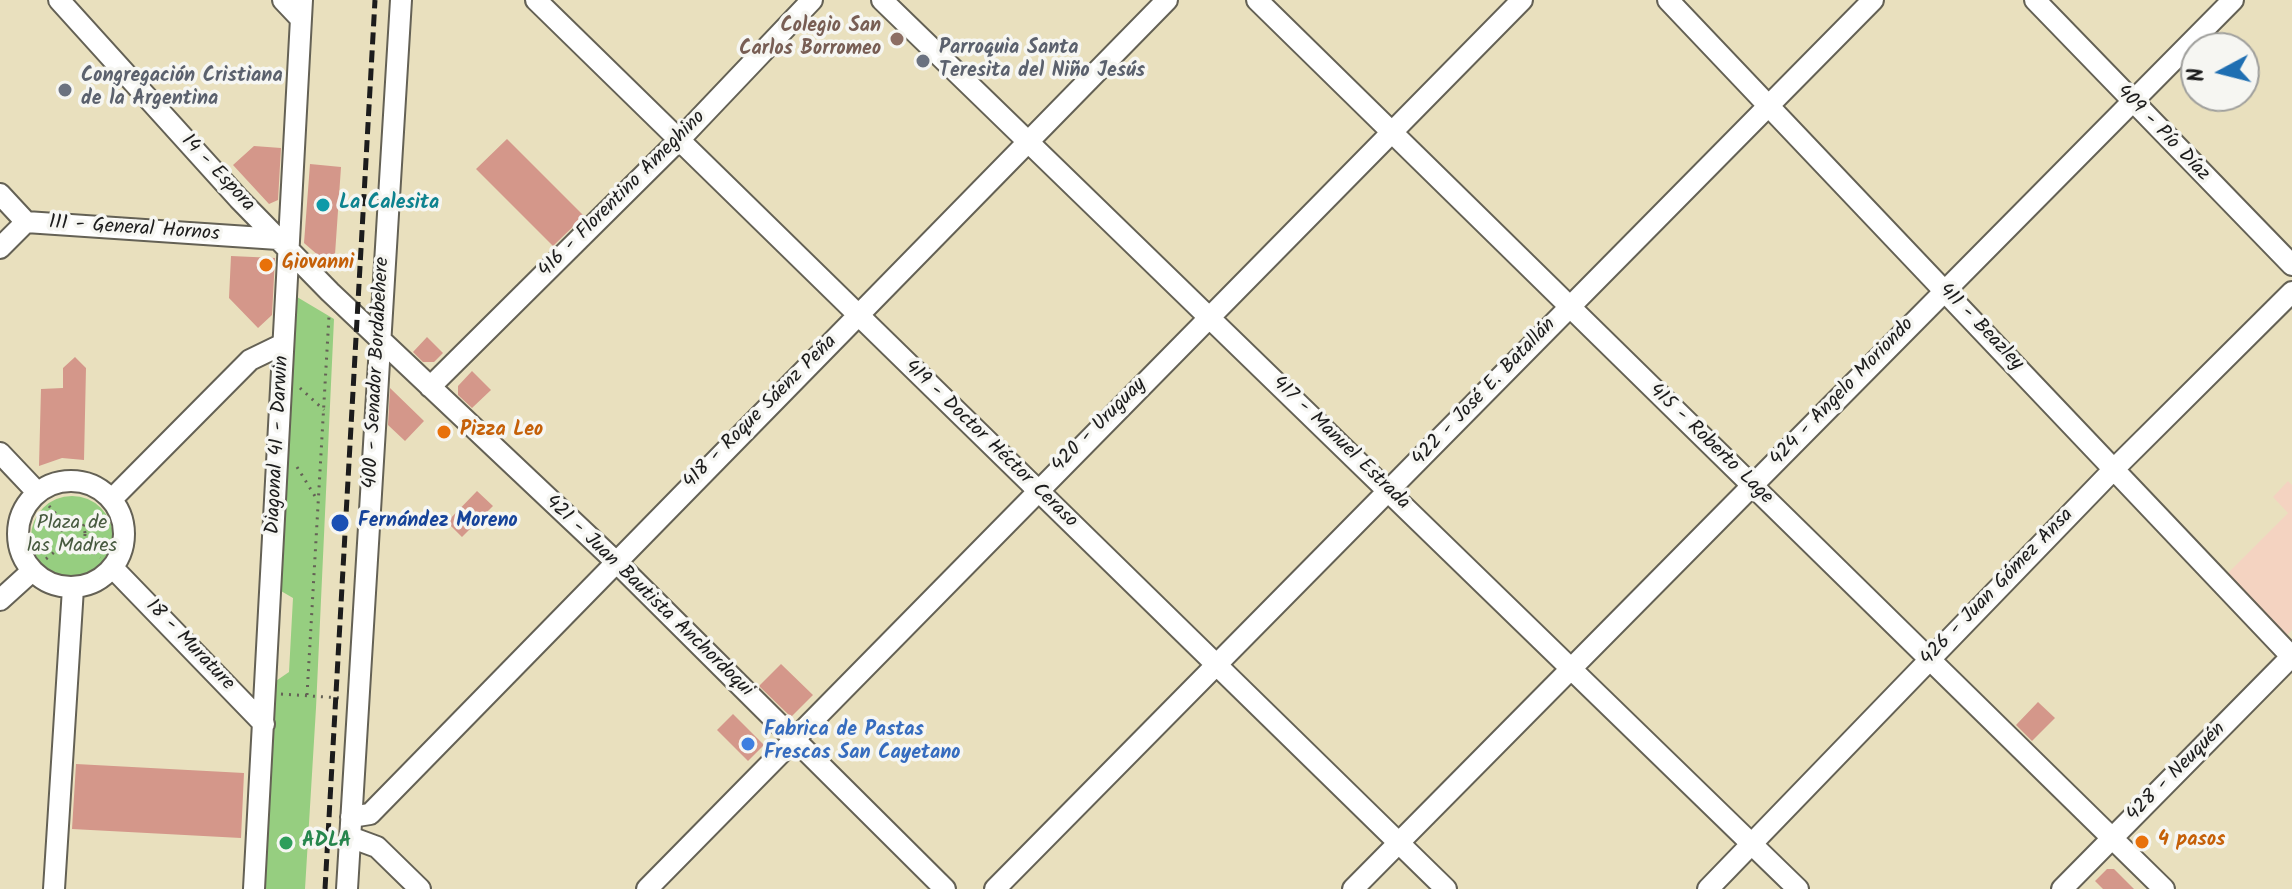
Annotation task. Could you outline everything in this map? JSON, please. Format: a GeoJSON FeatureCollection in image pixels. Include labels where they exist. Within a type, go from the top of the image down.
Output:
{"type":"FeatureCollection","features":[{"type":"Feature","properties":{"kind":"street","name":"14 - Espora"},"geometry":{"type":"LineString","coordinates":[[59,0],[347,309]]}},
{"type":"Feature","properties":{"kind":"street"},"geometry":{"type":"LineString","coordinates":[[283,0],[302,9]]}},
{"type":"Feature","properties":{"kind":"street","name":"400 - Senador Bordabehere"},"geometry":{"type":"LineString","coordinates":[[347,889],[401,0]]}},
{"type":"Feature","properties":{"kind":"street","name":"419 - Doctor Héctor Ceraso"},"geometry":{"type":"LineString","coordinates":[[536,0],[1446,889]]}},
{"type":"Feature","properties":{"kind":"street","name":"416 - Florentino Ameghino"},"geometry":{"type":"LineString","coordinates":[[430,387],[679,140],[812,0]]}},
{"type":"Feature","properties":{"kind":"street","name":"417 - Manuel Estrada"},"geometry":{"type":"LineString","coordinates":[[882,0],[1798,889]]}},
{"type":"Feature","properties":{"kind":"street","name":"418 - Roque Sáenz Peña"},"geometry":{"type":"LineString","coordinates":[[351,827],[370,814],[1167,0]]}},
{"type":"Feature","properties":{"kind":"street","name":"415 - Roberto Lage"},"geometry":{"type":"LineString","coordinates":[[1257,0],[2164,889]]}},
{"type":"Feature","properties":{"kind":"street","name":"420 - Uruguay"},"geometry":{"type":"LineString","coordinates":[[647,889],[1036,490],[1522,0]]}},
{"type":"Feature","properties":{"kind":"street","name":"411 - Beazley"},"geometry":{"type":"LineString","coordinates":[[1668,0],[2292,657]]}},
{"type":"Feature","properties":{"kind":"street","name":"422 - José E. Batallán"},"geometry":{"type":"LineString","coordinates":[[995,889],[1873,0]]}},
{"type":"Feature","properties":{"kind":"street","name":"409 - Pío Díaz"},"geometry":{"type":"LineString","coordinates":[[2035,0],[2131,103],[2292,265]]}},
{"type":"Feature","properties":{"kind":"street","name":"424 - Angelo Moriondo"},"geometry":{"type":"LineString","coordinates":[[1353,889],[2233,0]]}},
{"type":"Feature","properties":{"kind":"street","name":"Diagonal 41 - Darwin"},"geometry":{"type":"LineString","coordinates":[[254,889],[280,440],[284,244],[302,9]]}},
{"type":"Feature","properties":{"kind":"street"},"geometry":{"type":"LineString","coordinates":[[0,194],[26,222]]}},
{"type":"Feature","properties":{"kind":"street","name":"111 - General Hornos"},"geometry":{"type":"LineString","coordinates":[[0,248],[26,222],[284,244]]}},
{"type":"Feature","properties":{"kind":"street","name":"426 - Juan Gómez Ansa"},"geometry":{"type":"LineString","coordinates":[[1708,889],[1929,658],[2292,292]]}},
{"type":"Feature","properties":{"kind":"street","name":"421 - Juan Bautista Anchordoqui"},"geometry":{"type":"LineString","coordinates":[[347,309],[615,561],[945,889]]}},
{"type":"Feature","properties":{"kind":"street"},"geometry":{"type":"LineString","coordinates":[[112,499],[250,360],[283,344]]}},
{"type":"Feature","properties":{"kind":"street"},"geometry":{"type":"LineString","coordinates":[[0,453],[37,492]]}},
{"type":"Feature","properties":{"kind":"street"},"geometry":{"type":"LineString","coordinates":[[67,481],[83,482],[112,499],[124,527],[124,543],[113,568],[100,579],[73,588],[46,581],[32,571],[18,541],[19,523],[25,507],[37,492],[67,481]]}},
{"type":"Feature","properties":{"kind":"street","name":"18 - Murature"},"geometry":{"type":"LineString","coordinates":[[113,568],[264,724]]}},
{"type":"Feature","properties":{"kind":"street"},"geometry":{"type":"LineString","coordinates":[[0,600],[32,571]]}},
{"type":"Feature","properties":{"kind":"street"},"geometry":{"type":"LineString","coordinates":[[54,889],[73,588]]}},
{"type":"Feature","properties":{"kind":"street","name":"428 - Neuquén"},"geometry":{"type":"LineString","coordinates":[[2062,889],[2292,657]]}},
{"type":"Feature","properties":{"kind":"street"},"geometry":{"type":"LineString","coordinates":[[351,827],[377,847],[420,889]]}},
{"type":"Feature","properties":{"kind":"path"},"geometry":{"type":"LineString","coordinates":[[307,695],[330,292]]}},
{"type":"Feature","properties":{"kind":"path"},"geometry":{"type":"LineString","coordinates":[[283,372],[324,410]]}},
{"type":"Feature","properties":{"kind":"path"},"geometry":{"type":"LineString","coordinates":[[280,440],[318,501]]}},
{"type":"Feature","properties":{"kind":"path"},"geometry":{"type":"LineString","coordinates":[[37,492],[65,524]]}},
{"type":"Feature","properties":{"kind":"path"},"geometry":{"type":"LineString","coordinates":[[82,542],[83,526],[112,499]]}},
{"type":"Feature","properties":{"kind":"path"},"geometry":{"type":"LineString","coordinates":[[65,543],[61,531],[65,524],[74,521],[83,526]]}},
{"type":"Feature","properties":{"kind":"path"},"geometry":{"type":"LineString","coordinates":[[65,543],[74,546],[82,542]]}},
{"type":"Feature","properties":{"kind":"path"},"geometry":{"type":"LineString","coordinates":[[82,542],[113,568]]}},
{"type":"Feature","properties":{"kind":"path"},"geometry":{"type":"LineString","coordinates":[[32,571],[65,543]]}},
{"type":"Feature","properties":{"kind":"path"},"geometry":{"type":"LineString","coordinates":[[265,693],[344,698],[344,711]]}},
{"type":"Feature","properties":{"kind":"shaded area"},"geometry":{"type":"Polygon","coordinates":[[[2288,481],[2292,485],[2292,630],[2285,637],[2227,574],[2288,513],[2273,497],[2288,481]]]}},
{"type":"Feature","properties":{"kind":"green space"},"geometry":{"type":"Polygon","coordinates":[[[297,297],[334,319],[316,708],[305,889],[263,889],[273,683],[289,672],[293,598],[281,591],[297,297]]]}},
{"type":"Feature","properties":{"kind":"green space","name":"Plaza de las Madres"},"geometry":{"type":"Polygon","coordinates":[[[64,496],[80,496],[95,503],[106,514],[113,537],[110,553],[101,566],[80,578],[64,578],[49,571],[38,560],[31,545],[31,529],[38,514],[49,503],[64,496]]]}},
{"type":"Feature","properties":{"kind":"building"},"geometry":{"type":"Polygon","coordinates":[[[507,139],[584,216],[553,246],[476,169],[507,139]]]}},
{"type":"Feature","properties":{"kind":"building"},"geometry":{"type":"Polygon","coordinates":[[[254,146],[281,148],[278,200],[269,204],[233,165],[254,146]]]}},
{"type":"Feature","properties":{"kind":"building","name":"La Calesita"},"geometry":{"type":"Polygon","coordinates":[[[310,164],[341,167],[334,269],[304,243],[310,164]]]}},
{"type":"Feature","properties":{"kind":"building"},"geometry":{"type":"Polygon","coordinates":[[[231,256],[275,258],[272,315],[258,328],[229,298],[231,256]]]}},
{"type":"Feature","properties":{"kind":"building"},"geometry":{"type":"Polygon","coordinates":[[[427,337],[443,353],[434,362],[423,362],[413,352],[427,337]]]}},
{"type":"Feature","properties":{"kind":"building"},"geometry":{"type":"Polygon","coordinates":[[[75,357],[86,368],[84,460],[62,458],[39,466],[41,389],[63,388],[63,368],[75,357]]]}},
{"type":"Feature","properties":{"kind":"building"},"geometry":{"type":"Polygon","coordinates":[[[472,371],[491,390],[472,408],[458,395],[458,386],[472,371]]]}},
{"type":"Feature","properties":{"kind":"building"},"geometry":{"type":"Polygon","coordinates":[[[390,388],[424,421],[405,441],[388,425],[390,388]]]}},
{"type":"Feature","properties":{"kind":"building"},"geometry":{"type":"Polygon","coordinates":[[[477,491],[493,506],[462,537],[447,522],[477,491]]]}},
{"type":"Feature","properties":{"kind":"building"},"geometry":{"type":"Polygon","coordinates":[[[781,664],[813,695],[791,717],[759,686],[781,664]]]}},
{"type":"Feature","properties":{"kind":"building"},"geometry":{"type":"Polygon","coordinates":[[[2038,702],[2055,718],[2032,741],[2016,725],[2038,702]]]}},
{"type":"Feature","properties":{"kind":"building"},"geometry":{"type":"Polygon","coordinates":[[[733,714],[764,745],[748,761],[717,730],[733,714]]]}},
{"type":"Feature","properties":{"kind":"building"},"geometry":{"type":"Polygon","coordinates":[[[76,764],[244,773],[241,838],[72,829],[76,764]]]}},
{"type":"Feature","properties":{"kind":"building"},"geometry":{"type":"Polygon","coordinates":[[[2107,869],[2114,869],[2134,889],[2103,889],[2095,881],[2107,869]]]}},
{"type":"Feature","properties":{"kind":"railway"},"geometry":{"type":"LineString","coordinates":[[325,889],[375,0]]}},
{"type":"Feature","properties":{"kind":"place","name":"Colegio San Carlos Borromeo"},"geometry":{"type":"Point","coordinates":[897,39]}},
{"type":"Feature","properties":{"kind":"place","name":"Parroquia Santa Teresita del Niño Jesús"},"geometry":{"type":"Point","coordinates":[923,61]}},
{"type":"Feature","properties":{"kind":"place","name":"Congregación Cristiana de la Argentina"},"geometry":{"type":"Point","coordinates":[65,90]}},
{"type":"Feature","properties":{"kind":"place","name":"La Calesita"},"geometry":{"type":"Point","coordinates":[323,205]}},
{"type":"Feature","properties":{"kind":"place","name":"Giovanni"},"geometry":{"type":"Point","coordinates":[266,265]}},
{"type":"Feature","properties":{"kind":"place","name":"Pizza Leo"},"geometry":{"type":"Point","coordinates":[444,432]}},
{"type":"Feature","properties":{"kind":"place","name":"Fernández Moreno"},"geometry":{"type":"Point","coordinates":[340,523]}},
{"type":"Feature","properties":{"kind":"place","name":"Fabrica de Pastas Frescas San Cayetano"},"geometry":{"type":"Point","coordinates":[748,744]}},
{"type":"Feature","properties":{"kind":"place","name":"4 pasos"},"geometry":{"type":"Point","coordinates":[2142,842]}},
{"type":"Feature","properties":{"kind":"place","name":"ADLA"},"geometry":{"type":"Point","coordinates":[286,843]}}]}
